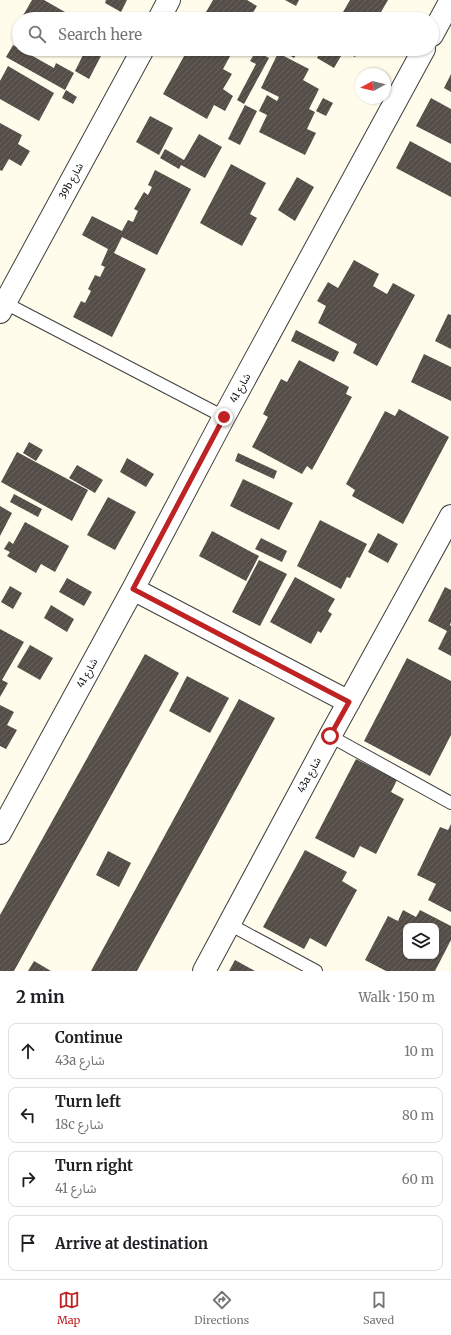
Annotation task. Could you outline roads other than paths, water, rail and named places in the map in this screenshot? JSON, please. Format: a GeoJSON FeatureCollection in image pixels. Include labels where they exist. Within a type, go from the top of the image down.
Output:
{"type":"FeatureCollection","features":[{"type":"Feature","properties":{"kind":"street"},"geometry":{"type":"LineString","coordinates":[[163,12],[170,0]]}},
{"type":"Feature","properties":{"kind":"street"},"geometry":{"type":"LineString","coordinates":[[439,22],[451,0]]}},
{"type":"Feature","properties":{"kind":"street","name":"39b شارع"},"geometry":{"type":"LineString","coordinates":[[3,308],[139,56]]}},
{"type":"Feature","properties":{"kind":"street","name":"شارع 41"},"geometry":{"type":"LineString","coordinates":[[0,833],[420,56]]}},
{"type":"Feature","properties":{"kind":"street","name":"43a شارع"},"geometry":{"type":"LineString","coordinates":[[204,971],[349,702],[445,540],[451,516]]}},
{"type":"Feature","properties":{"kind":"street"},"geometry":{"type":"LineString","coordinates":[[133,589],[349,702]]}},
{"type":"Feature","properties":{"kind":"lane"},"geometry":{"type":"LineString","coordinates":[[3,308],[224,417]]}},
{"type":"Feature","properties":{"kind":"lane"},"geometry":{"type":"LineString","coordinates":[[330,736],[451,803]]}},
{"type":"Feature","properties":{"kind":"lane"},"geometry":{"type":"LineString","coordinates":[[229,924],[316,971]]}}]}
